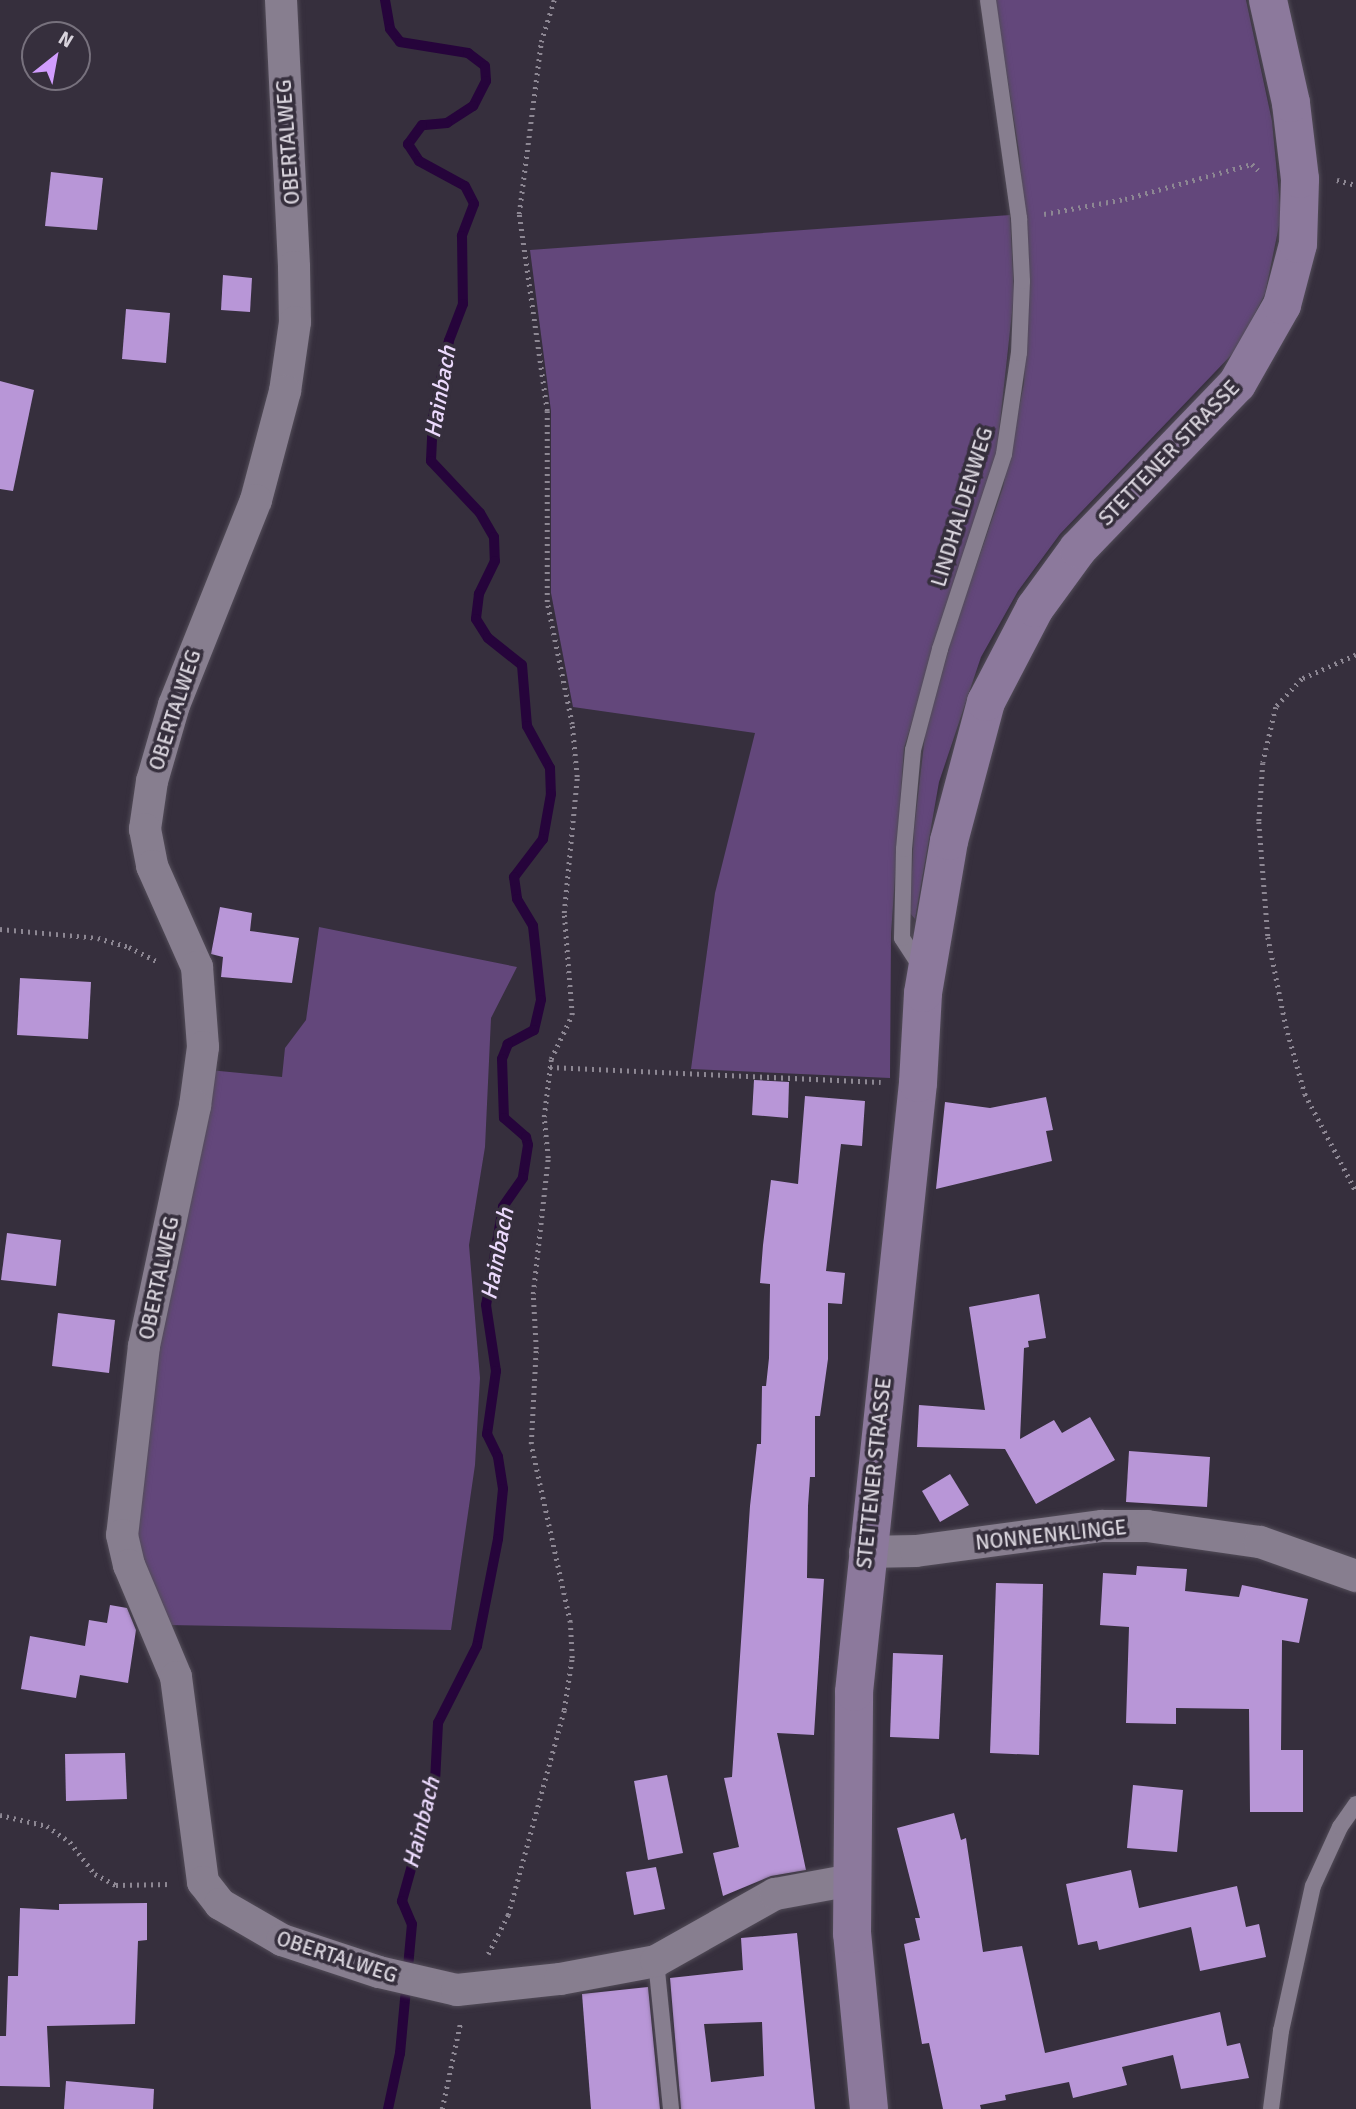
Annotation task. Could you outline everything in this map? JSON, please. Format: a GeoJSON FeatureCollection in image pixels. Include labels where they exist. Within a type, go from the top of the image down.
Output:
{"type":"FeatureCollection","features":[{"type":"Feature","properties":{"kind":"main road","name":"STETTENER STRASSE"},"geometry":{"type":"LineString","coordinates":[[869,2109],[851,1881],[854,1692],[866,1552],[918,1083],[926,974],[949,841],[986,702],[1007,655],[1049,587],[1102,523],[1220,405],[1264,343],[1293,265],[1300,179],[1291,103],[1268,0]]}},
{"type":"Feature","properties":{"kind":"street","name":"OBERTALWEG"},"geometry":{"type":"LineString","coordinates":[[281,0],[294,267],[294,329],[285,391],[256,500],[174,705],[145,821],[152,866],[197,967],[203,1012],[199,1085],[144,1346],[121,1519],[129,1565],[176,1677],[203,1882],[220,1904],[268,1934],[379,1972],[427,1985],[472,1990],[561,1979],[656,1961],[775,1894],[851,1881]]}},
{"type":"Feature","properties":{"kind":"street","name":"NONNENKLINGE"},"geometry":{"type":"LineString","coordinates":[[866,1552],[916,1551],[1090,1527],[1147,1525],[1260,1542],[1356,1576]]}},
{"type":"Feature","properties":{"kind":"lane","name":"LINDHALDENWEG"},"geometry":{"type":"LineString","coordinates":[[926,974],[902,938],[912,760],[940,649],[1009,433],[1022,299],[1019,218],[988,0]]}},
{"type":"Feature","properties":{"kind":"lane"},"geometry":{"type":"LineString","coordinates":[[1271,2109],[1281,2031],[1313,1886],[1340,1827],[1356,1804]]}},
{"type":"Feature","properties":{"kind":"lane"},"geometry":{"type":"LineString","coordinates":[[656,1961],[671,2109]]}},
{"type":"Feature","properties":{"kind":"path"},"geometry":{"type":"LineString","coordinates":[[442,2109],[472,1990],[508,1915],[564,1710],[572,1658],[570,1622],[531,1444],[537,1349],[533,1294],[548,1158],[544,1117],[550,1067],[572,1015],[564,913],[577,766],[547,602],[547,411],[519,204],[541,42],[554,0]]}},
{"type":"Feature","properties":{"kind":"path"},"geometry":{"type":"LineString","coordinates":[[1019,218],[1125,199],[1252,164],[1255,172],[1273,178],[1300,179]]}},
{"type":"Feature","properties":{"kind":"path"},"geometry":{"type":"LineString","coordinates":[[1356,655],[1302,679],[1276,707],[1262,763],[1259,822],[1268,937],[1289,1038],[1311,1107],[1356,1191]]}},
{"type":"Feature","properties":{"kind":"path"},"geometry":{"type":"LineString","coordinates":[[0,929],[98,938],[129,947],[169,971],[203,1012]]}},
{"type":"Feature","properties":{"kind":"path"},"geometry":{"type":"LineString","coordinates":[[550,1067],[918,1083]]}},
{"type":"Feature","properties":{"kind":"path"},"geometry":{"type":"LineString","coordinates":[[0,1815],[55,1832],[71,1842],[95,1874],[116,1885],[203,1882]]}},
{"type":"Feature","properties":{"kind":"shaded area"},"geometry":{"type":"Polygon","coordinates":[[[995,0],[1246,0],[1272,121],[1281,216],[1265,294],[1237,349],[1060,534],[1018,591],[981,657],[939,782],[915,919],[910,913],[914,830],[925,735],[953,633],[1003,487],[1024,383],[1029,258],[1019,152],[995,0]]]}},
{"type":"Feature","properties":{"kind":"shaded area"},"geometry":{"type":"Polygon","coordinates":[[[1010,215],[1014,294],[997,450],[904,748],[891,934],[890,1078],[691,1069],[715,893],[755,733],[573,707],[551,593],[551,411],[530,250],[1010,215]]]}},
{"type":"Feature","properties":{"kind":"shaded area"},"geometry":{"type":"Polygon","coordinates":[[[319,927],[517,967],[491,1018],[485,1147],[469,1245],[480,1378],[475,1465],[451,1630],[167,1625],[138,1568],[129,1515],[209,1070],[282,1077],[285,1048],[306,1020],[319,927]]]}},
{"type":"Feature","properties":{"kind":"building"},"geometry":{"type":"Polygon","coordinates":[[[51,172],[103,178],[97,230],[45,226],[51,172]]]}},
{"type":"Feature","properties":{"kind":"building"},"geometry":{"type":"Polygon","coordinates":[[[223,275],[252,278],[250,312],[221,310],[223,275]]]}},
{"type":"Feature","properties":{"kind":"building"},"geometry":{"type":"Polygon","coordinates":[[[126,309],[170,313],[166,363],[122,359],[126,309]]]}},
{"type":"Feature","properties":{"kind":"building"},"geometry":{"type":"Polygon","coordinates":[[[0,381],[34,390],[13,491],[0,489],[0,381]]]}},
{"type":"Feature","properties":{"kind":"building"},"geometry":{"type":"Polygon","coordinates":[[[220,907],[252,913],[250,931],[299,938],[292,983],[221,977],[223,957],[211,954],[220,907]]]}},
{"type":"Feature","properties":{"kind":"building"},"geometry":{"type":"Polygon","coordinates":[[[20,978],[91,982],[88,1039],[17,1035],[20,978]]]}},
{"type":"Feature","properties":{"kind":"building"},"geometry":{"type":"Polygon","coordinates":[[[754,1080],[789,1082],[788,1118],[752,1115],[754,1080]]]}},
{"type":"Feature","properties":{"kind":"building"},"geometry":{"type":"Polygon","coordinates":[[[805,1096],[865,1101],[862,1146],[841,1144],[826,1271],[845,1273],[842,1304],[828,1303],[828,1359],[820,1416],[815,1416],[815,1477],[810,1477],[808,1506],[807,1578],[824,1579],[814,1735],[777,1733],[806,1870],[771,1876],[723,1896],[713,1853],[739,1847],[724,1778],[732,1777],[750,1506],[757,1444],[761,1444],[762,1386],[766,1386],[769,1358],[770,1284],[760,1283],[763,1245],[771,1180],[798,1184],[805,1096]]]}},
{"type":"Feature","properties":{"kind":"building"},"geometry":{"type":"Polygon","coordinates":[[[1046,1097],[1053,1130],[1046,1131],[1052,1161],[936,1189],[945,1102],[990,1108],[1046,1097]]]}},
{"type":"Feature","properties":{"kind":"building"},"geometry":{"type":"Polygon","coordinates":[[[7,1233],[61,1240],[56,1286],[1,1280],[7,1233]]]}},
{"type":"Feature","properties":{"kind":"building"},"geometry":{"type":"Polygon","coordinates":[[[1039,1294],[1046,1338],[1028,1341],[1029,1347],[1024,1348],[1020,1439],[1054,1420],[1062,1433],[1090,1417],[1115,1460],[1036,1504],[1005,1449],[917,1447],[919,1405],[985,1410],[969,1307],[1039,1294]]]}},
{"type":"Feature","properties":{"kind":"building"},"geometry":{"type":"Polygon","coordinates":[[[58,1313],[115,1320],[109,1373],[52,1366],[58,1313]]]}},
{"type":"Feature","properties":{"kind":"building"},"geometry":{"type":"Polygon","coordinates":[[[1129,1451],[1210,1457],[1207,1507],[1126,1502],[1129,1451]]]}},
{"type":"Feature","properties":{"kind":"building"},"geometry":{"type":"Polygon","coordinates":[[[950,1474],[969,1505],[940,1522],[922,1491],[950,1474]]]}},
{"type":"Feature","properties":{"kind":"building"},"geometry":{"type":"Polygon","coordinates":[[[1137,1566],[1187,1569],[1185,1591],[1239,1597],[1242,1585],[1308,1599],[1299,1643],[1282,1640],[1281,1750],[1303,1750],[1303,1812],[1250,1812],[1249,1709],[1176,1708],[1176,1724],[1126,1723],[1129,1627],[1100,1625],[1103,1573],[1136,1575],[1137,1566]]]}},
{"type":"Feature","properties":{"kind":"building"},"geometry":{"type":"Polygon","coordinates":[[[996,1583],[1043,1584],[1039,1755],[990,1753],[996,1583]]]}},
{"type":"Feature","properties":{"kind":"building"},"geometry":{"type":"Polygon","coordinates":[[[110,1605],[127,1608],[136,1630],[128,1683],[80,1675],[76,1698],[21,1689],[30,1636],[85,1646],[89,1620],[107,1623],[110,1605]]]}},
{"type":"Feature","properties":{"kind":"building"},"geometry":{"type":"Polygon","coordinates":[[[893,1653],[943,1655],[939,1739],[890,1737],[893,1653]]]}},
{"type":"Feature","properties":{"kind":"building"},"geometry":{"type":"Polygon","coordinates":[[[125,1753],[127,1799],[66,1801],[65,1754],[125,1753]]]}},
{"type":"Feature","properties":{"kind":"building"},"geometry":{"type":"Polygon","coordinates":[[[667,1775],[683,1853],[648,1860],[634,1781],[667,1775]]]}},
{"type":"Feature","properties":{"kind":"building"},"geometry":{"type":"Polygon","coordinates":[[[1133,1785],[1183,1790],[1177,1852],[1127,1848],[1133,1785]]]}},
{"type":"Feature","properties":{"kind":"building"},"geometry":{"type":"Polygon","coordinates":[[[954,1813],[961,1840],[966,1838],[983,1952],[1022,1946],[1045,2053],[1220,2012],[1227,2046],[1240,2043],[1249,2078],[1181,2089],[1173,2055],[1122,2067],[1127,2085],[1073,2098],[1069,2082],[1005,2095],[1006,2100],[980,2105],[981,2109],[943,2109],[929,2043],[922,2044],[904,1944],[920,1940],[915,1918],[920,1918],[897,1828],[954,1813]]]}},
{"type":"Feature","properties":{"kind":"building"},"geometry":{"type":"Polygon","coordinates":[[[656,1867],[665,1909],[634,1915],[626,1872],[656,1867]]]}},
{"type":"Feature","properties":{"kind":"building"},"geometry":{"type":"Polygon","coordinates":[[[1131,1870],[1139,1908],[1237,1886],[1246,1927],[1259,1924],[1266,1957],[1200,1971],[1191,1927],[1099,1950],[1097,1941],[1078,1945],[1066,1884],[1131,1870]]]}},
{"type":"Feature","properties":{"kind":"building"},"geometry":{"type":"Polygon","coordinates":[[[147,1903],[147,1940],[138,1941],[135,2024],[47,2026],[50,2087],[0,2086],[0,2036],[6,2036],[8,1976],[18,1976],[20,1908],[59,1910],[59,1904],[147,1903]]]}},
{"type":"Feature","properties":{"kind":"building"},"geometry":{"type":"Polygon","coordinates":[[[797,1933],[815,2109],[681,2109],[670,1978],[743,1970],[741,1938],[797,1933]],[[762,2022],[704,2024],[711,2082],[764,2076],[762,2022]]]}},
{"type":"Feature","properties":{"kind":"building"},"geometry":{"type":"Polygon","coordinates":[[[648,1987],[660,2109],[591,2109],[582,1994],[648,1987]]]}},
{"type":"Feature","properties":{"kind":"building"},"geometry":{"type":"Polygon","coordinates":[[[66,2081],[154,2089],[153,2109],[64,2109],[66,2081]]]}},
{"type":"Feature","properties":{"kind":"waterway","name":"Hainbach"},"geometry":{"type":"LineString","coordinates":[[385,0],[390,29],[400,42],[468,53],[485,66],[486,81],[473,106],[447,123],[422,125],[408,144],[419,161],[465,186],[474,204],[462,236],[463,304],[449,341],[433,418],[431,461],[480,513],[494,537],[495,561],[479,594],[476,619],[488,638],[522,665],[527,726],[550,768],[551,794],[543,839],[514,877],[517,899],[533,926],[541,1000],[534,1030],[508,1044],[502,1059],[504,1118],[526,1137],[528,1145],[523,1178],[503,1207],[486,1305],[496,1371],[487,1434],[498,1457],[503,1489],[498,1539],[477,1646],[438,1723],[435,1783],[402,1901],[412,1924],[400,2053],[388,2109]]}}]}
